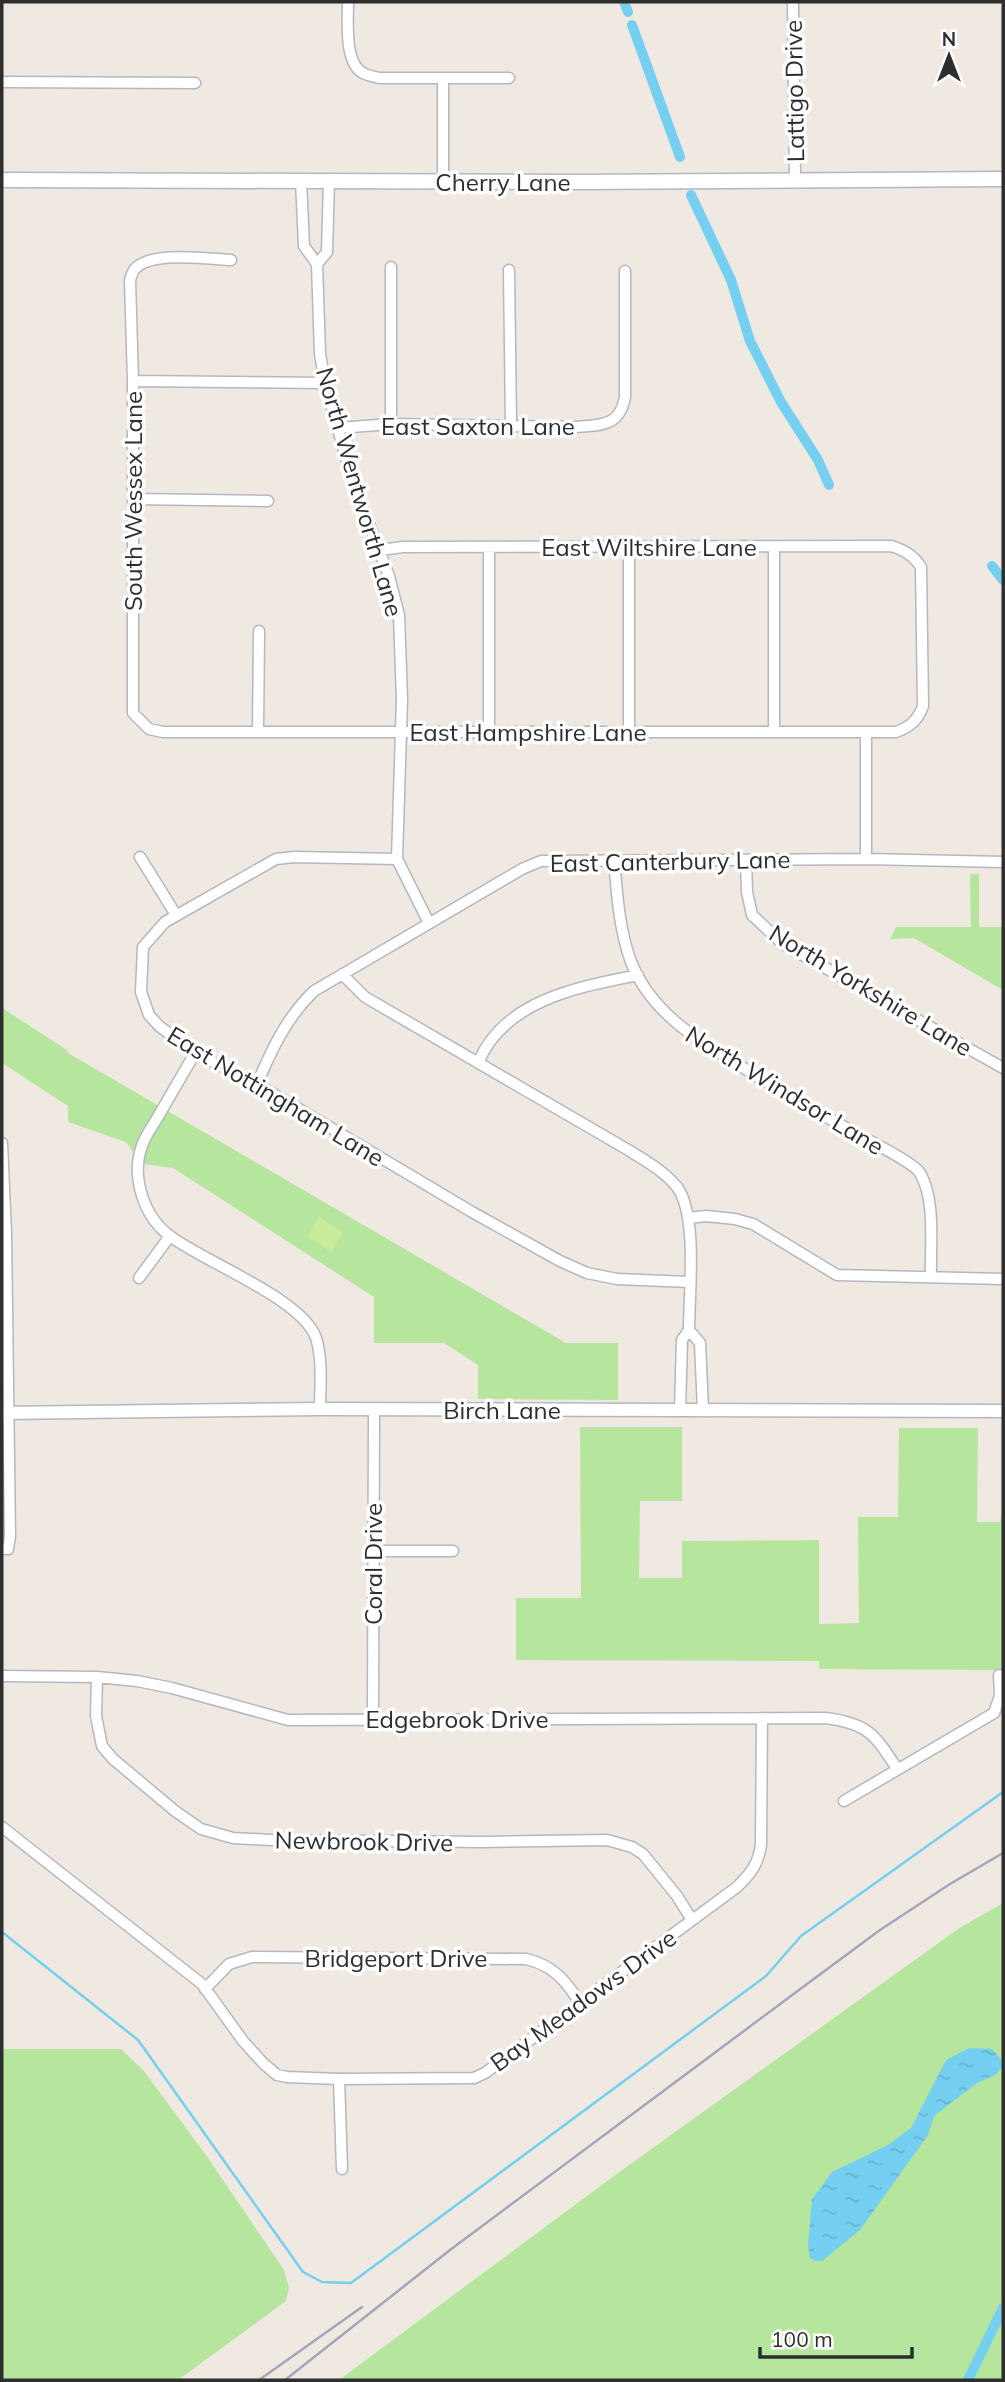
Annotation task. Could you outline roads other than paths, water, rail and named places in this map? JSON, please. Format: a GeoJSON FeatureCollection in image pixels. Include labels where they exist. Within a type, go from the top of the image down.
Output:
{"type":"FeatureCollection","features":[{"type":"Feature","properties":{"kind":"main road","name":"Cherry Lane"},"geometry":{"type":"LineString","coordinates":[[2,180],[1003,180]]}},
{"type":"Feature","properties":{"kind":"street"},"geometry":{"type":"LineString","coordinates":[[348,2],[348,39],[352,62],[362,73],[380,78],[509,78]]}},
{"type":"Feature","properties":{"kind":"street","name":"Lattigo Drive"},"geometry":{"type":"LineString","coordinates":[[793,2],[795,180]]}},
{"type":"Feature","properties":{"kind":"street"},"geometry":{"type":"LineString","coordinates":[[443,78],[443,182]]}},
{"type":"Feature","properties":{"kind":"street"},"geometry":{"type":"LineString","coordinates":[[2,82],[195,83]]}},
{"type":"Feature","properties":{"kind":"street","name":"North Wentworth Lane"},"geometry":{"type":"LineString","coordinates":[[301,181],[304,246],[317,264],[320,354],[325,383],[352,478],[389,576],[398,615],[401,646],[401,732],[397,859],[429,923]]}},
{"type":"Feature","properties":{"kind":"street","name":"North Wentworth Lane"},"geometry":{"type":"LineString","coordinates":[[317,264],[327,252],[329,181]]}},
{"type":"Feature","properties":{"kind":"street","name":"South Wessex Lane"},"geometry":{"type":"LineString","coordinates":[[146,727],[133,713],[133,381],[130,280],[134,269],[161,258],[231,260]]}},
{"type":"Feature","properties":{"kind":"street"},"geometry":{"type":"LineString","coordinates":[[391,267],[391,424]]}},
{"type":"Feature","properties":{"kind":"street"},"geometry":{"type":"LineString","coordinates":[[509,270],[511,426]]}},
{"type":"Feature","properties":{"kind":"street","name":"East Saxton Lane"},"geometry":{"type":"LineString","coordinates":[[338,428],[391,424],[576,427],[602,425],[616,418],[623,408],[625,397],[625,271]]}},
{"type":"Feature","properties":{"kind":"street"},"geometry":{"type":"LineString","coordinates":[[133,381],[325,383]]}},
{"type":"Feature","properties":{"kind":"street"},"geometry":{"type":"LineString","coordinates":[[133,499],[268,501]]}},
{"type":"Feature","properties":{"kind":"street"},"geometry":{"type":"LineString","coordinates":[[629,546],[629,732]]}},
{"type":"Feature","properties":{"kind":"street","name":"East Wiltshire Lane"},"geometry":{"type":"LineString","coordinates":[[380,550],[403,547],[629,546],[891,546],[904,550],[916,558],[921,566],[923,706],[917,720],[909,727]]}},
{"type":"Feature","properties":{"kind":"street"},"geometry":{"type":"LineString","coordinates":[[489,547],[489,731]]}},
{"type":"Feature","properties":{"kind":"street"},"geometry":{"type":"LineString","coordinates":[[774,547],[774,732]]}},
{"type":"Feature","properties":{"kind":"street"},"geometry":{"type":"LineString","coordinates":[[258,732],[259,631]]}},
{"type":"Feature","properties":{"kind":"street","name":"East Hampshire Lane"},"geometry":{"type":"LineString","coordinates":[[146,727],[163,732],[896,732],[909,727]]}},
{"type":"Feature","properties":{"kind":"street"},"geometry":{"type":"LineString","coordinates":[[866,732],[866,859]]}},
{"type":"Feature","properties":{"kind":"street"},"geometry":{"type":"LineString","coordinates":[[140,857],[176,915]]}},
{"type":"Feature","properties":{"kind":"street","name":"East Nottingham Lane"},"geometry":{"type":"LineString","coordinates":[[397,859],[276,859],[176,915],[165,922],[143,947],[141,992],[149,1015],[159,1026],[195,1053],[257,1084],[560,1261],[587,1273],[617,1279],[689,1282]]}},
{"type":"Feature","properties":{"kind":"street","name":"East Canterbury Lane"},"geometry":{"type":"LineString","coordinates":[[257,1084],[274,1045],[297,1007],[314,991],[522,869],[541,861],[866,859],[1003,862]]}},
{"type":"Feature","properties":{"kind":"street","name":"North Windsor Lane"},"geometry":{"type":"LineString","coordinates":[[614,860],[630,960],[663,1011],[702,1043],[918,1169],[929,1197],[931,1277]]}},
{"type":"Feature","properties":{"kind":"street","name":"North Yorkshire Lane"},"geometry":{"type":"LineString","coordinates":[[746,861],[747,892],[752,915],[783,944],[1003,1068]]}},
{"type":"Feature","properties":{"kind":"street"},"geometry":{"type":"LineString","coordinates":[[342,974],[365,997],[630,1151],[664,1172],[678,1189],[690,1218],[689,1330],[682,1340],[680,1410]]}},
{"type":"Feature","properties":{"kind":"street"},"geometry":{"type":"LineString","coordinates":[[478,1063],[497,1032],[526,1009],[583,986],[638,975]]}},
{"type":"Feature","properties":{"kind":"street"},"geometry":{"type":"LineString","coordinates":[[195,1053],[143,1143],[138,1161],[143,1201],[162,1230],[281,1301],[310,1327],[319,1353],[320,1409]]}},
{"type":"Feature","properties":{"kind":"street"},"geometry":{"type":"LineString","coordinates":[[2,1143],[10,1536],[8,1549],[2,1549]]}},
{"type":"Feature","properties":{"kind":"street"},"geometry":{"type":"LineString","coordinates":[[690,1218],[706,1216],[753,1224],[838,1275],[1003,1279]]}},
{"type":"Feature","properties":{"kind":"street"},"geometry":{"type":"LineString","coordinates":[[139,1278],[170,1236]]}},
{"type":"Feature","properties":{"kind":"street"},"geometry":{"type":"LineString","coordinates":[[689,1330],[700,1343],[703,1410]]}},
{"type":"Feature","properties":{"kind":"street","name":"Birch Lane"},"geometry":{"type":"LineString","coordinates":[[6,1413],[320,1409],[1003,1411]]}},
{"type":"Feature","properties":{"kind":"street","name":"Coral Drive"},"geometry":{"type":"LineString","coordinates":[[373,1409],[373,1719]]}},
{"type":"Feature","properties":{"kind":"street"},"geometry":{"type":"LineString","coordinates":[[373,1552],[453,1551]]}},
{"type":"Feature","properties":{"kind":"street"},"geometry":{"type":"LineString","coordinates":[[844,1801],[994,1713],[1000,1696],[999,1675]]}},
{"type":"Feature","properties":{"kind":"street","name":"Edgebrook Drive"},"geometry":{"type":"LineString","coordinates":[[2,1676],[97,1677],[137,1681],[288,1720],[825,1718],[855,1723],[868,1731],[897,1769]]}},
{"type":"Feature","properties":{"kind":"street","name":"Newbrook Drive"},"geometry":{"type":"LineString","coordinates":[[97,1677],[96,1716],[102,1746],[113,1759],[164,1802],[201,1829],[233,1838],[272,1840],[607,1840],[632,1847],[643,1854],[677,1896],[692,1920]]}},
{"type":"Feature","properties":{"kind":"street","name":"Bay Meadows Drive"},"geometry":{"type":"LineString","coordinates":[[2,1828],[205,1989],[243,2041],[277,2075],[339,2079],[474,2078],[485,2073],[737,1887],[754,1871],[759,1858],[762,1816],[762,1718]]}},
{"type":"Feature","properties":{"kind":"street","name":"Bridgeport Drive"},"geometry":{"type":"LineString","coordinates":[[205,1989],[229,1964],[252,1957],[526,1959],[540,1962],[560,1975],[580,2003]]}},
{"type":"Feature","properties":{"kind":"street"},"geometry":{"type":"LineString","coordinates":[[339,2079],[342,2169]]}},
{"type":"Feature","properties":{"kind":"water"},"geometry":{"type":"Polygon","coordinates":[[[969,2048],[992,2049],[1001,2059],[1002,2068],[995,2075],[977,2083],[934,2116],[928,2135],[860,2230],[822,2261],[810,2258],[808,2246],[812,2199],[832,2172],[888,2145],[911,2128],[946,2060],[969,2048]]]}},
{"type":"Feature","properties":{"kind":"waterway"},"geometry":{"type":"LineString","coordinates":[[624,2],[628,12]]}},
{"type":"Feature","properties":{"kind":"waterway"},"geometry":{"type":"LineString","coordinates":[[632,25],[680,157]]}},
{"type":"Feature","properties":{"kind":"waterway"},"geometry":{"type":"LineString","coordinates":[[691,195],[731,280],[750,341],[781,402],[818,460],[829,485]]}},
{"type":"Feature","properties":{"kind":"waterway"},"geometry":{"type":"LineString","coordinates":[[992,566],[1003,580]]}},
{"type":"Feature","properties":{"kind":"waterway"},"geometry":{"type":"LineString","coordinates":[[2,1932],[138,2040],[303,2272],[322,2282],[351,2283],[766,1976],[801,1936],[1003,1792]]}},
{"type":"Feature","properties":{"kind":"waterway"},"geometry":{"type":"LineString","coordinates":[[968,2380],[1003,2308]]}},
{"type":"Feature","properties":{"kind":"railway"},"geometry":{"type":"LineString","coordinates":[[285,2380],[450,2250],[880,1930],[1003,1853]]}},
{"type":"Feature","properties":{"kind":"railway"},"geometry":{"type":"LineString","coordinates":[[259,2380],[362,2307]]}}]}
